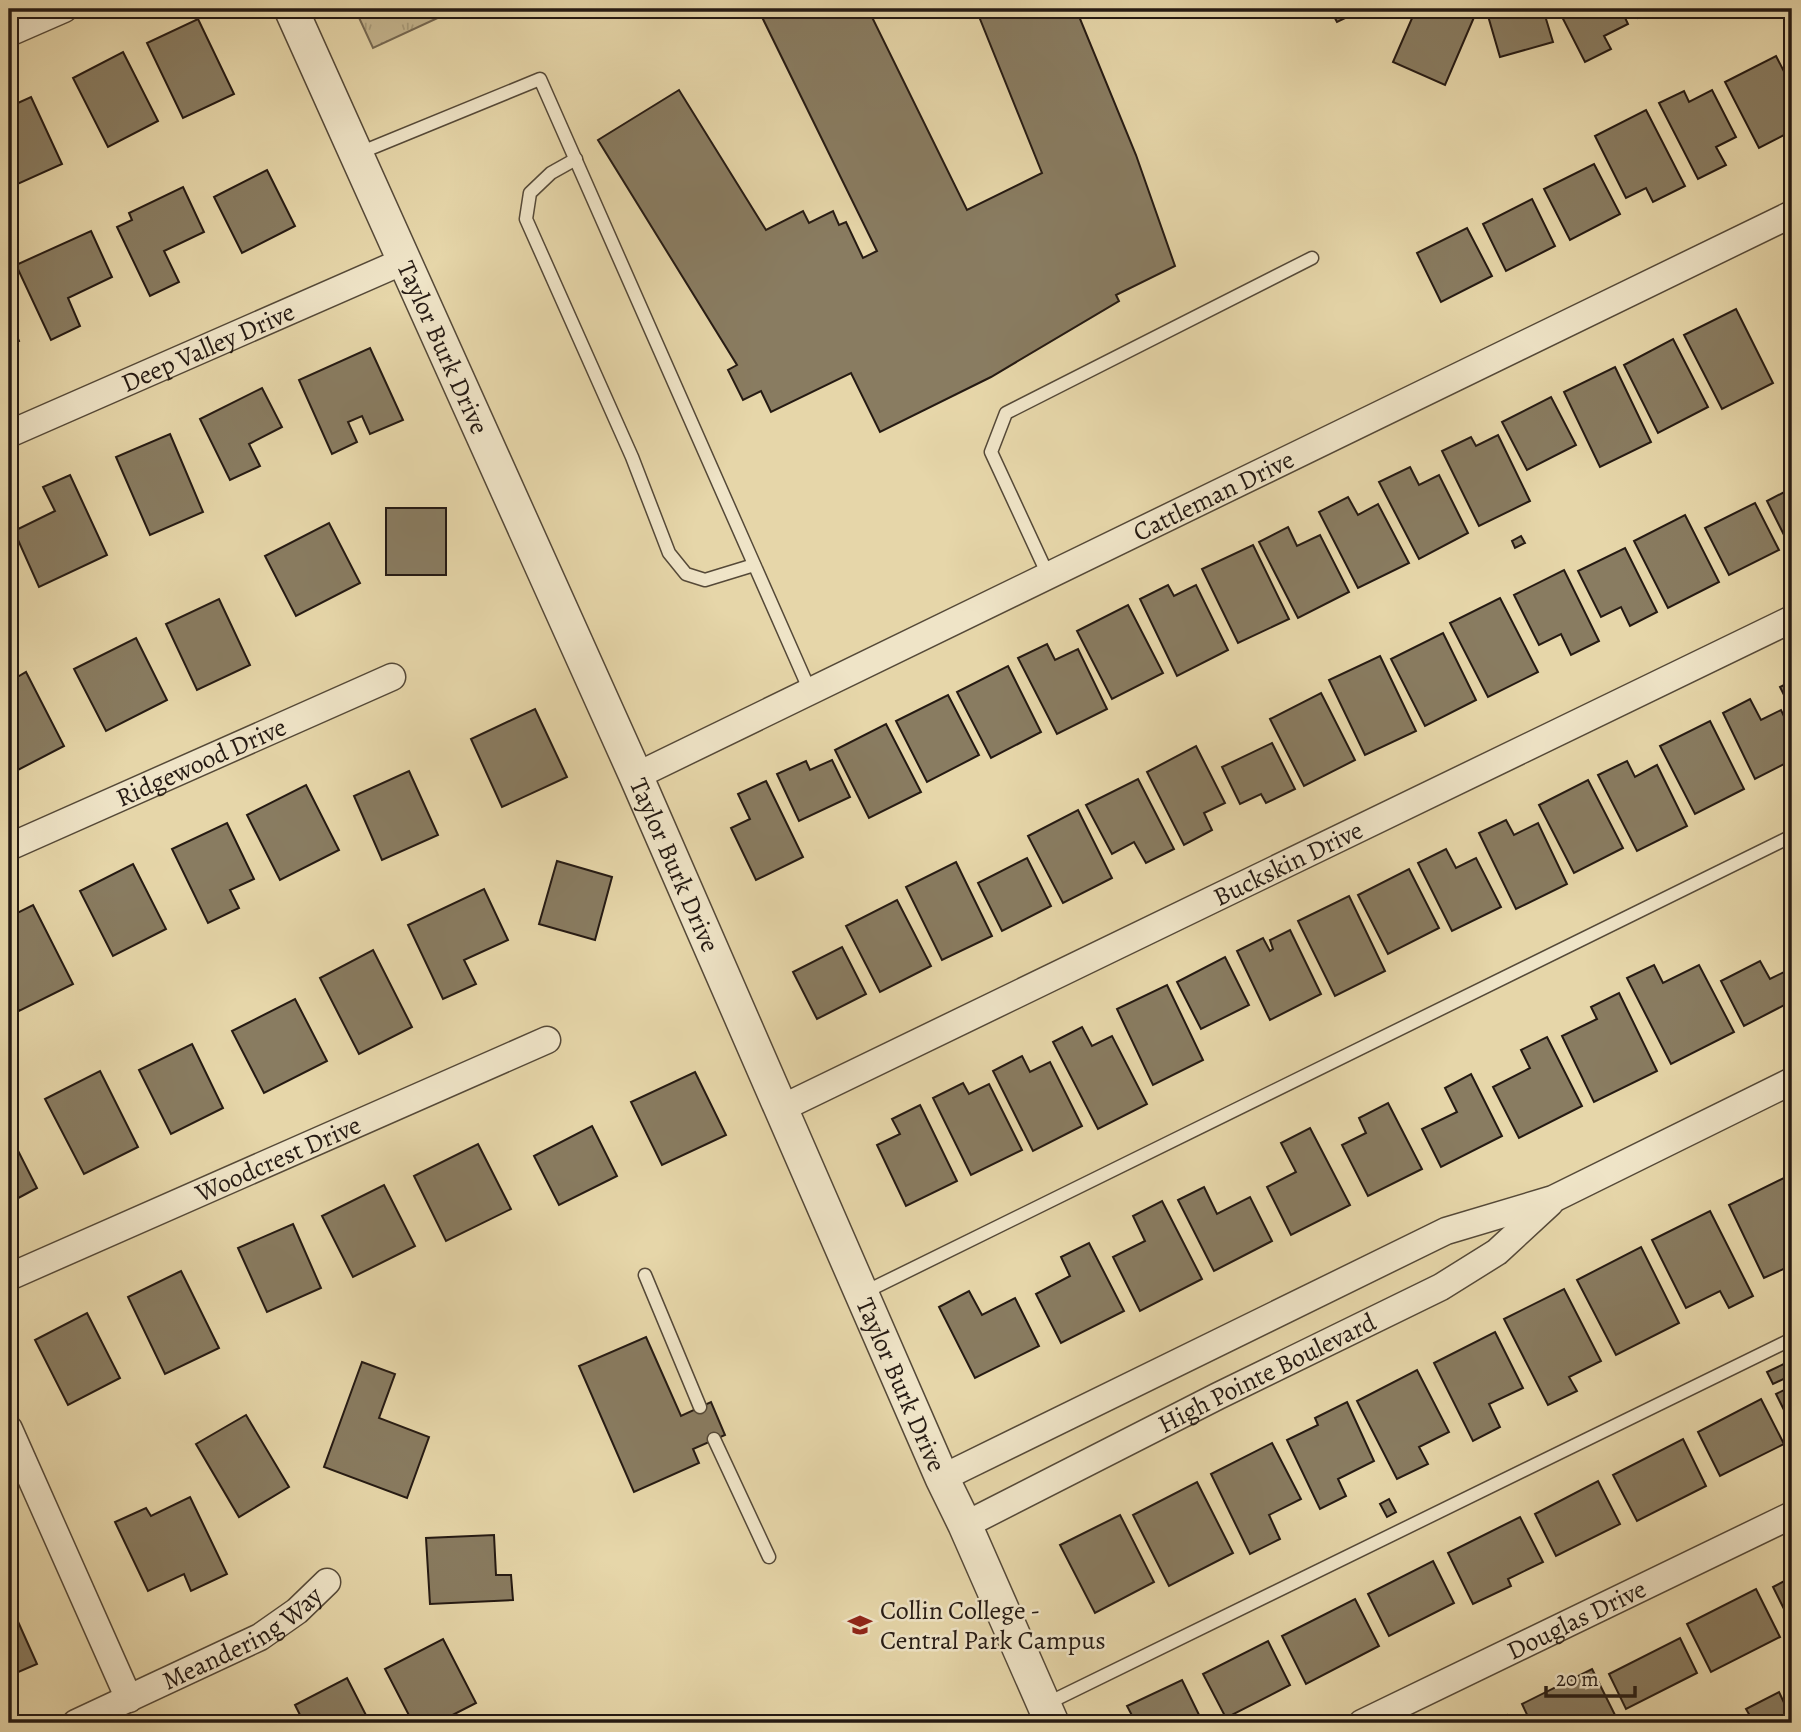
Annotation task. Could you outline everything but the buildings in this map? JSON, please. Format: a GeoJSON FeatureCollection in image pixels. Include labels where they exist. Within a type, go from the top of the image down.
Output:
{"type":"FeatureCollection","features":[{"type":"Feature","properties":{"kind":"street"},"geometry":{"type":"LineString","coordinates":[[9,33],[64,9]]}},
{"type":"Feature","properties":{"kind":"street","name":"Taylor Burk Drive"},"geometry":{"type":"LineString","coordinates":[[291,9],[636,776],[942,1478],[1048,1714]]}},
{"type":"Feature","properties":{"kind":"street","name":"Cattleman Drive"},"geometry":{"type":"LineString","coordinates":[[636,776],[1048,575],[1790,222]]}},
{"type":"Feature","properties":{"kind":"street","name":"Deep Valley Drive"},"geometry":{"type":"LineString","coordinates":[[9,434],[406,260]]}},
{"type":"Feature","properties":{"kind":"street","name":"Buckskin Drive"},"geometry":{"type":"LineString","coordinates":[[782,1108],[1792,619]]}},
{"type":"Feature","properties":{"kind":"street","name":"Ridgewood Drive"},"geometry":{"type":"LineString","coordinates":[[9,847],[392,677]]}},
{"type":"Feature","properties":{"kind":"street","name":"Woodcrest Drive"},"geometry":{"type":"LineString","coordinates":[[9,1277],[547,1040]]}},
{"type":"Feature","properties":{"kind":"street","name":"High Pointe Boulevard"},"geometry":{"type":"LineString","coordinates":[[942,1478],[1446,1231],[1553,1199],[1792,1081]]}},
{"type":"Feature","properties":{"kind":"street","name":"High Pointe Boulevard"},"geometry":{"type":"LineString","coordinates":[[965,1525],[1218,1396],[1441,1287],[1497,1252],[1553,1199]]}},
{"type":"Feature","properties":{"kind":"street"},"geometry":{"type":"LineString","coordinates":[[9,1429],[129,1699]]}},
{"type":"Feature","properties":{"kind":"street","name":"Douglas Drive"},"geometry":{"type":"LineString","coordinates":[[1362,1723],[1792,1515]]}},
{"type":"Feature","properties":{"kind":"street","name":"Meandering Way"},"geometry":{"type":"LineString","coordinates":[[76,1723],[260,1637],[297,1611],[327,1582]]}},
{"type":"Feature","properties":{"kind":"lane"},"geometry":{"type":"LineString","coordinates":[[357,154],[540,79],[810,691]]}},
{"type":"Feature","properties":{"kind":"lane"},"geometry":{"type":"LineString","coordinates":[[576,159],[551,173],[530,193],[526,219],[632,457],[669,553],[686,575],[705,580],[754,565]]}},
{"type":"Feature","properties":{"kind":"lane"},"geometry":{"type":"LineString","coordinates":[[1048,575],[991,452],[1006,413],[1312,258]]}},
{"type":"Feature","properties":{"kind":"lane"},"geometry":{"type":"LineString","coordinates":[[862,1293],[1792,836]]}},
{"type":"Feature","properties":{"kind":"lane"},"geometry":{"type":"LineString","coordinates":[[645,1275],[700,1407]]}},
{"type":"Feature","properties":{"kind":"lane"},"geometry":{"type":"LineString","coordinates":[[1048,1714],[1792,1339]]}},
{"type":"Feature","properties":{"kind":"lane"},"geometry":{"type":"LineString","coordinates":[[715,1439],[769,1557]]}},
{"type":"Feature","properties":{"kind":"green space"},"geometry":{"type":"Polygon","coordinates":[[[355,9],[457,9],[373,48],[355,9]]]}},
{"type":"Feature","properties":{"kind":"place","name":"Collin College - Central Park Campus"},"geometry":{"type":"Point","coordinates":[860,1625]}}]}
